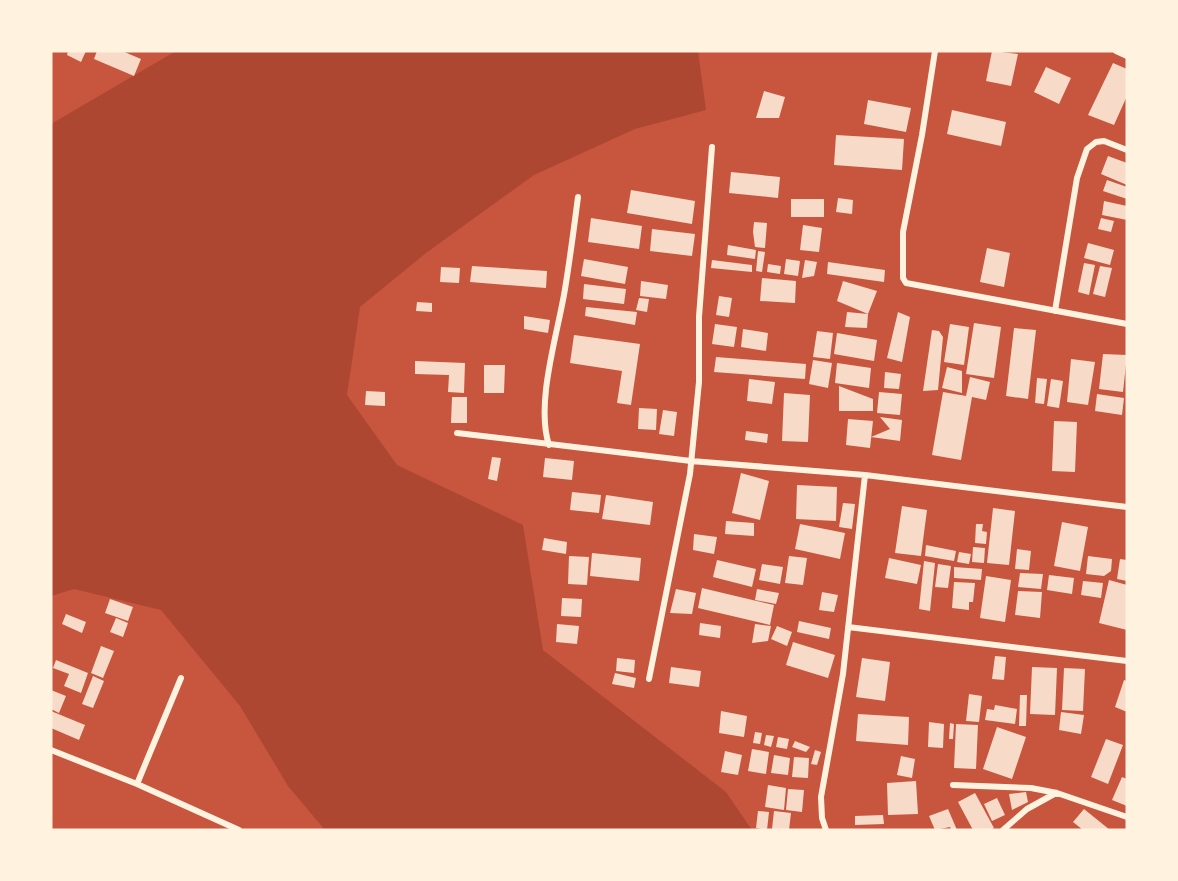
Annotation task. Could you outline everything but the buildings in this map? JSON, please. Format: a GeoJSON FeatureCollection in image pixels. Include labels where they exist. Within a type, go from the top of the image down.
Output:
{"type":"FeatureCollection","features":[{"type":"Feature","properties":{"kind":"street"},"geometry":{"type":"LineString","coordinates":[[935,51],[922,135],[903,232],[903,278],[906,283],[1127,324]]}},
{"type":"Feature","properties":{"kind":"street"},"geometry":{"type":"LineString","coordinates":[[1116,51],[1127,56]]}},
{"type":"Feature","properties":{"kind":"street"},"geometry":{"type":"LineString","coordinates":[[1055,311],[1077,178],[1087,149],[1096,142],[1104,141],[1127,150]]}},
{"type":"Feature","properties":{"kind":"street"},"geometry":{"type":"LineString","coordinates":[[649,679],[691,460],[699,382],[699,317],[711,147]]}},
{"type":"Feature","properties":{"kind":"street"},"geometry":{"type":"LineString","coordinates":[[549,445],[545,433],[544,408],[578,197]]}},
{"type":"Feature","properties":{"kind":"street"},"geometry":{"type":"LineString","coordinates":[[457,433],[691,460],[865,475],[1127,507]]}},
{"type":"Feature","properties":{"kind":"street"},"geometry":{"type":"LineString","coordinates":[[826,830],[822,818],[821,797],[833,738],[849,627],[865,475]]}},
{"type":"Feature","properties":{"kind":"street"},"geometry":{"type":"LineString","coordinates":[[849,627],[1127,661]]}},
{"type":"Feature","properties":{"kind":"street"},"geometry":{"type":"LineString","coordinates":[[137,784],[181,678]]}},
{"type":"Feature","properties":{"kind":"street"},"geometry":{"type":"LineString","coordinates":[[51,750],[137,784],[239,830]]}},
{"type":"Feature","properties":{"kind":"street"},"geometry":{"type":"LineString","coordinates":[[953,785],[1030,788],[1057,793],[1127,817]]}},
{"type":"Feature","properties":{"kind":"street"},"geometry":{"type":"LineString","coordinates":[[1003,830],[1027,809],[1057,793]]}},
{"type":"Feature","properties":{"kind":"shaded area"},"geometry":{"type":"Polygon","coordinates":[[[176,51],[698,51],[706,110],[635,129],[534,175],[426,253],[360,307],[347,395],[397,465],[523,525],[543,650],[726,792],[752,830],[325,830],[288,786],[240,706],[161,610],[74,589],[51,596],[51,124],[176,51]]]}}]}
